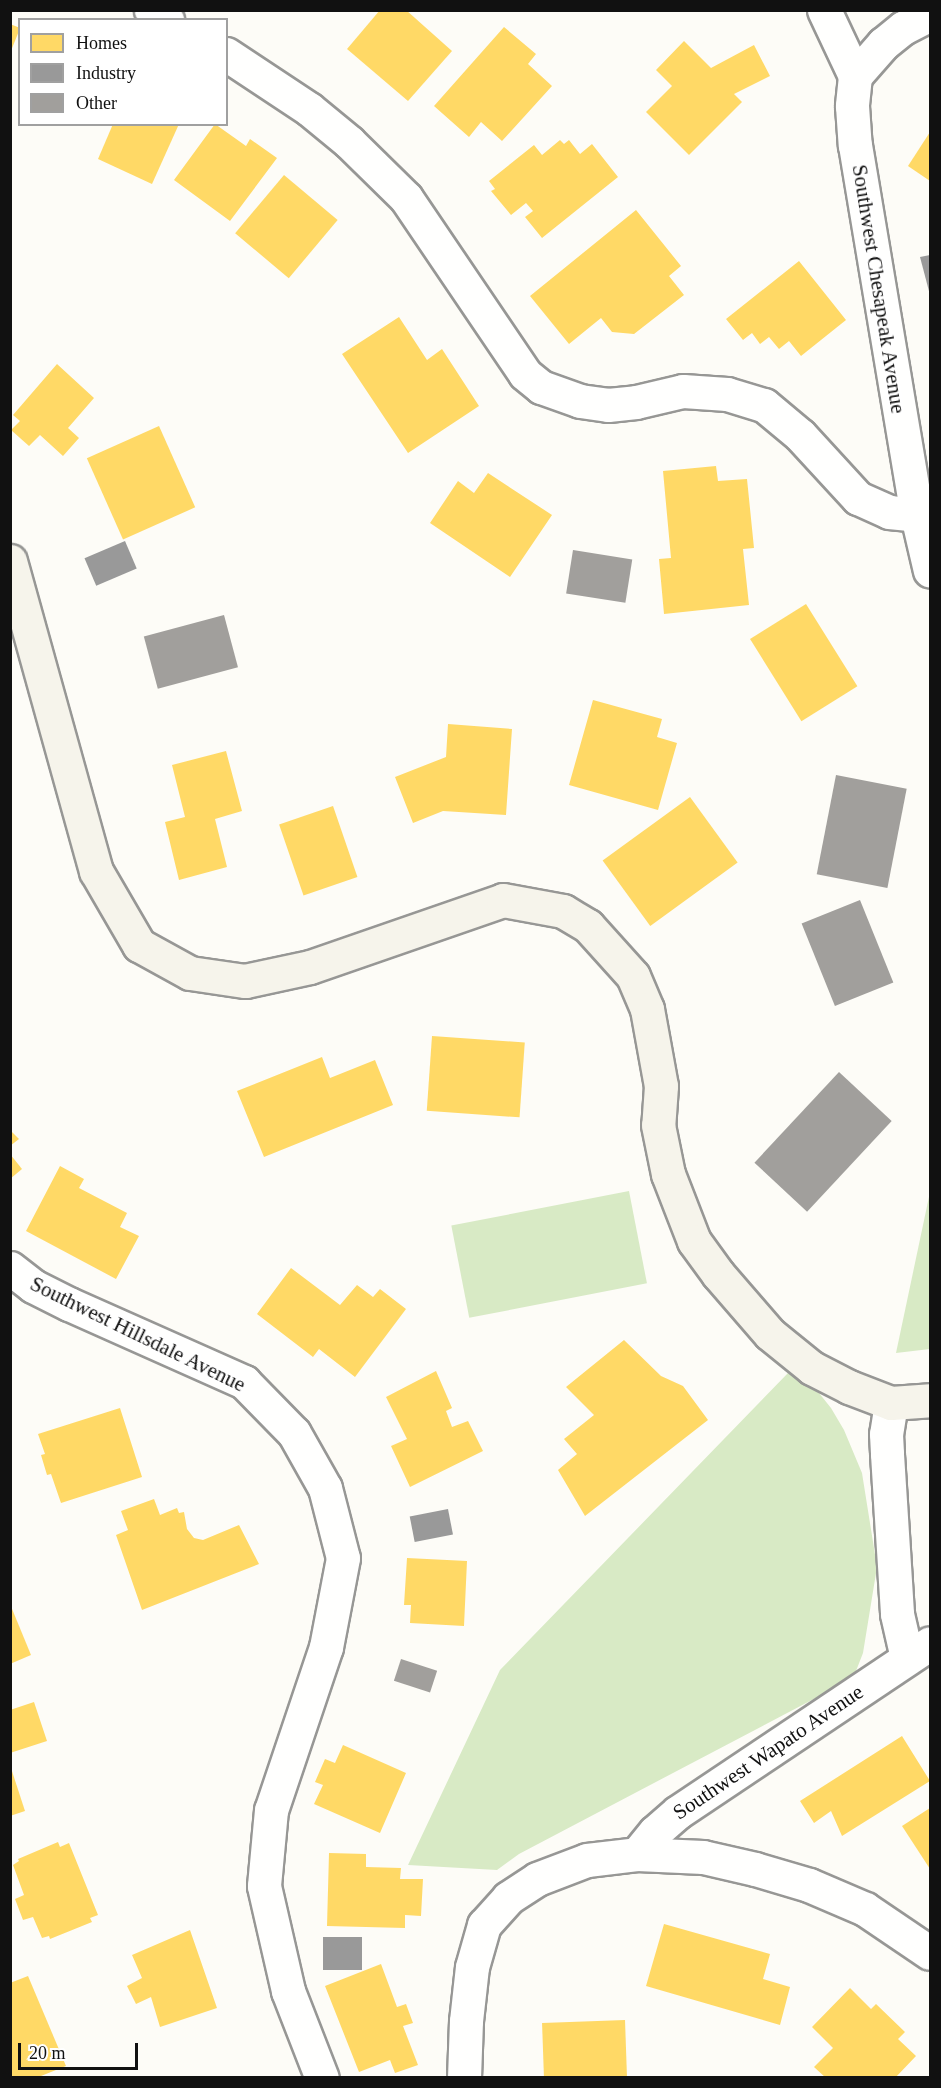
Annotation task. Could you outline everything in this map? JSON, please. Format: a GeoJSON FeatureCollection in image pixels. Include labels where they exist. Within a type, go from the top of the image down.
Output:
{"type":"FeatureCollection","features":[{"type":"Feature","properties":{"kind":"street"},"geometry":{"type":"LineString","coordinates":[[151,10],[164,18]]}},
{"type":"Feature","properties":{"kind":"street"},"geometry":{"type":"LineString","coordinates":[[824,10],[855,76],[883,44],[903,28],[930,14]]}},
{"type":"Feature","properties":{"kind":"street"},"geometry":{"type":"LineString","coordinates":[[228,55],[309,109],[349,142],[406,198],[525,374],[541,387],[580,401],[608,405],[636,402],[682,390],[727,394],[764,405],[800,435],[858,498],[889,512],[917,515]]}},
{"type":"Feature","properties":{"kind":"street","name":"Southwest Chesapeak Avenue"},"geometry":{"type":"LineString","coordinates":[[855,76],[852,106],[855,145],[917,515],[930,571]]}},
{"type":"Feature","properties":{"kind":"street"},"geometry":{"type":"LineString","coordinates":[[10,561],[96,871],[139,945],[190,974],[245,981],[310,967],[503,900],[563,911],[588,926],[633,976],[647,1009],[661,1086],[658,1125],[668,1174],[694,1241],[718,1274],[770,1334],[812,1368],[849,1387],[891,1403],[930,1400]]}},
{"type":"Feature","properties":{"kind":"street","name":"Southwest Hillsdale Avenue"},"geometry":{"type":"LineString","coordinates":[[10,1268],[33,1286],[69,1304],[244,1382],[294,1433],[325,1488],[343,1558],[326,1647],[271,1810],[264,1886],[288,1991],[322,2078]]}},
{"type":"Feature","properties":{"kind":"street","name":"Southwest Wapato Avenue"},"geometry":{"type":"LineString","coordinates":[[637,1854],[655,1832],[678,1812],[919,1651],[897,1614],[886,1434],[891,1403]]}},
{"type":"Feature","properties":{"kind":"street"},"geometry":{"type":"LineString","coordinates":[[464,2078],[466,2021],[472,1967],[484,1925],[508,1898],[537,1879],[587,1860],[637,1854],[704,1857],[755,1869],[808,1885],[865,1909],[930,1953]]}},
{"type":"Feature","properties":{"kind":"green space"},"geometry":{"type":"Polygon","coordinates":[[[629,1191],[647,1283],[469,1318],[451,1226],[629,1191]]]}},
{"type":"Feature","properties":{"kind":"green space"},"geometry":{"type":"Polygon","coordinates":[[[930,1192],[930,1349],[896,1353],[930,1192]]]}},
{"type":"Feature","properties":{"kind":"green space"},"geometry":{"type":"Polygon","coordinates":[[[788,1373],[819,1393],[831,1408],[844,1430],[862,1473],[877,1567],[863,1653],[856,1671],[846,1682],[519,1854],[497,1870],[408,1865],[500,1670],[788,1373]]]}},
{"type":"Feature","properties":{"kind":"building: Homes"},"geometry":{"type":"Polygon","coordinates":[[[380,10],[406,10],[452,51],[408,101],[347,49],[380,10]]]}},
{"type":"Feature","properties":{"kind":"building: Homes"},"geometry":{"type":"Polygon","coordinates":[[[10,24],[18,27],[18,34],[10,53],[10,24]]]}},
{"type":"Feature","properties":{"kind":"building: Homes"},"geometry":{"type":"Polygon","coordinates":[[[504,27],[536,54],[528,64],[552,86],[502,141],[481,122],[469,137],[434,106],[504,27]]]}},
{"type":"Feature","properties":{"kind":"building: Homes"},"geometry":{"type":"Polygon","coordinates":[[[684,41],[711,68],[754,45],[770,76],[734,94],[742,102],[689,155],[646,112],[672,86],[656,70],[684,41]]]}},
{"type":"Feature","properties":{"kind":"building: Homes"},"geometry":{"type":"Polygon","coordinates":[[[112,126],[178,126],[152,184],[98,159],[112,126]]]}},
{"type":"Feature","properties":{"kind":"building: Homes"},"geometry":{"type":"Polygon","coordinates":[[[214,126],[218,126],[246,146],[250,139],[277,158],[230,221],[174,180],[214,126]]]}},
{"type":"Feature","properties":{"kind":"building: Homes"},"geometry":{"type":"Polygon","coordinates":[[[930,132],[930,181],[908,166],[930,132]]]}},
{"type":"Feature","properties":{"kind":"building: Homes"},"geometry":{"type":"Polygon","coordinates":[[[560,140],[564,144],[569,140],[580,154],[592,144],[618,177],[542,238],[525,217],[533,211],[526,203],[511,215],[491,191],[495,189],[489,181],[534,145],[542,155],[560,140]]]}},
{"type":"Feature","properties":{"kind":"building: Homes"},"geometry":{"type":"Polygon","coordinates":[[[284,175],[338,220],[289,278],[235,233],[284,175]]]}},
{"type":"Feature","properties":{"kind":"building: Homes"},"geometry":{"type":"Polygon","coordinates":[[[636,210],[681,266],[669,276],[684,295],[634,334],[612,332],[601,318],[569,344],[530,296],[636,210]]]}},
{"type":"Feature","properties":{"kind":"building: Homes"},"geometry":{"type":"Polygon","coordinates":[[[799,261],[846,320],[801,356],[789,341],[779,349],[769,337],[760,344],[752,333],[743,340],[726,319],[799,261]]]}},
{"type":"Feature","properties":{"kind":"building: Homes"},"geometry":{"type":"Polygon","coordinates":[[[399,317],[427,360],[442,349],[479,406],[408,453],[342,354],[399,317]]]}},
{"type":"Feature","properties":{"kind":"building: Homes"},"geometry":{"type":"Polygon","coordinates":[[[57,364],[94,398],[68,428],[79,438],[63,456],[40,435],[29,446],[11,430],[20,421],[13,415],[57,364]]]}},
{"type":"Feature","properties":{"kind":"building: Homes"},"geometry":{"type":"Polygon","coordinates":[[[159,426],[195,507],[123,539],[87,458],[159,426]]]}},
{"type":"Feature","properties":{"kind":"building: Homes"},"geometry":{"type":"Polygon","coordinates":[[[716,466],[718,481],[747,479],[754,548],[743,549],[749,605],[664,614],[659,559],[671,558],[663,471],[716,466]]]}},
{"type":"Feature","properties":{"kind":"building: Homes"},"geometry":{"type":"Polygon","coordinates":[[[488,473],[552,515],[510,577],[430,523],[458,481],[474,493],[488,473]]]}},
{"type":"Feature","properties":{"kind":"building: Homes"},"geometry":{"type":"Polygon","coordinates":[[[806,604],[857,686],[801,721],[750,639],[806,604]]]}},
{"type":"Feature","properties":{"kind":"building: Homes"},"geometry":{"type":"Polygon","coordinates":[[[593,700],[662,719],[657,737],[677,743],[658,810],[569,785],[593,700]]]}},
{"type":"Feature","properties":{"kind":"building: Homes"},"geometry":{"type":"Polygon","coordinates":[[[448,724],[512,729],[506,815],[443,811],[413,823],[395,777],[446,757],[448,724]]]}},
{"type":"Feature","properties":{"kind":"building: Homes"},"geometry":{"type":"Polygon","coordinates":[[[226,751],[242,811],[215,819],[227,867],[179,880],[165,822],[185,817],[172,765],[226,751]]]}},
{"type":"Feature","properties":{"kind":"building: Homes"},"geometry":{"type":"Polygon","coordinates":[[[690,797],[738,863],[650,926],[603,860],[690,797]]]}},
{"type":"Feature","properties":{"kind":"building: Homes"},"geometry":{"type":"Polygon","coordinates":[[[333,806],[357,877],[304,895],[279,825],[333,806]]]}},
{"type":"Feature","properties":{"kind":"building: Homes"},"geometry":{"type":"Polygon","coordinates":[[[432,1036],[525,1042],[520,1117],[427,1111],[432,1036]]]}},
{"type":"Feature","properties":{"kind":"building: Homes"},"geometry":{"type":"Polygon","coordinates":[[[322,1057],[330,1078],[375,1060],[393,1105],[264,1157],[237,1091],[322,1057]]]}},
{"type":"Feature","properties":{"kind":"building: Homes"},"geometry":{"type":"Polygon","coordinates":[[[10,1130],[19,1139],[10,1146],[10,1130]]]}},
{"type":"Feature","properties":{"kind":"building: Homes"},"geometry":{"type":"Polygon","coordinates":[[[10,1154],[22,1169],[10,1179],[10,1154]]]}},
{"type":"Feature","properties":{"kind":"building: Homes"},"geometry":{"type":"Polygon","coordinates":[[[60,1166],[84,1179],[79,1188],[127,1213],[120,1227],[139,1236],[116,1279],[26,1231],[60,1166]]]}},
{"type":"Feature","properties":{"kind":"building: Homes"},"geometry":{"type":"Polygon","coordinates":[[[291,1268],[340,1305],[357,1285],[373,1297],[380,1289],[406,1309],[355,1377],[319,1349],[313,1357],[257,1314],[291,1268]]]}},
{"type":"Feature","properties":{"kind":"building: Homes"},"geometry":{"type":"Polygon","coordinates":[[[624,1340],[661,1376],[683,1386],[708,1420],[585,1516],[558,1470],[577,1454],[564,1439],[594,1415],[566,1387],[624,1340]]]}},
{"type":"Feature","properties":{"kind":"building: Homes"},"geometry":{"type":"Polygon","coordinates":[[[436,1371],[452,1408],[446,1411],[452,1427],[468,1421],[483,1451],[410,1487],[391,1446],[407,1439],[386,1397],[436,1371]]]}},
{"type":"Feature","properties":{"kind":"building: Homes"},"geometry":{"type":"Polygon","coordinates":[[[120,1408],[142,1477],[61,1503],[51,1474],[47,1475],[41,1455],[45,1454],[38,1434],[120,1408]]]}},
{"type":"Feature","properties":{"kind":"building: Homes"},"geometry":{"type":"Polygon","coordinates":[[[154,1499],[160,1515],[177,1508],[179,1513],[184,1512],[187,1529],[194,1538],[203,1540],[239,1525],[259,1564],[142,1610],[116,1535],[128,1530],[121,1511],[154,1499]]]}},
{"type":"Feature","properties":{"kind":"building: Homes"},"geometry":{"type":"Polygon","coordinates":[[[407,1558],[467,1561],[464,1626],[410,1623],[411,1605],[404,1605],[407,1558]]]}},
{"type":"Feature","properties":{"kind":"building: Homes"},"geometry":{"type":"Polygon","coordinates":[[[10,1604],[31,1655],[10,1664],[10,1604]]]}},
{"type":"Feature","properties":{"kind":"building: Homes"},"geometry":{"type":"Polygon","coordinates":[[[34,1702],[47,1741],[10,1753],[10,1710],[34,1702]]]}},
{"type":"Feature","properties":{"kind":"building: Homes"},"geometry":{"type":"Polygon","coordinates":[[[902,1736],[930,1781],[842,1836],[831,1811],[814,1823],[800,1801],[902,1736]]]}},
{"type":"Feature","properties":{"kind":"building: Homes"},"geometry":{"type":"Polygon","coordinates":[[[343,1745],[406,1773],[380,1833],[314,1804],[323,1785],[315,1782],[325,1759],[335,1763],[343,1745]]]}},
{"type":"Feature","properties":{"kind":"building: Homes"},"geometry":{"type":"Polygon","coordinates":[[[10,1765],[25,1811],[10,1816],[10,1765]]]}},
{"type":"Feature","properties":{"kind":"building: Homes"},"geometry":{"type":"Polygon","coordinates":[[[930,1808],[930,1869],[902,1826],[930,1808]]]}},
{"type":"Feature","properties":{"kind":"building: Homes"},"geometry":{"type":"Polygon","coordinates":[[[58,1842],[60,1847],[69,1843],[98,1915],[90,1918],[92,1922],[50,1939],[49,1936],[42,1938],[33,1917],[23,1920],[15,1899],[24,1895],[13,1865],[19,1861],[18,1859],[58,1842]]]}},
{"type":"Feature","properties":{"kind":"building: Homes"},"geometry":{"type":"Polygon","coordinates":[[[329,1853],[366,1854],[366,1867],[401,1868],[400,1879],[423,1879],[421,1916],[405,1915],[405,1928],[327,1926],[329,1853]]]}},
{"type":"Feature","properties":{"kind":"building: Homes"},"geometry":{"type":"Polygon","coordinates":[[[664,1924],[770,1954],[763,1979],[790,1987],[780,2025],[646,1986],[664,1924]]]}},
{"type":"Feature","properties":{"kind":"building: Homes"},"geometry":{"type":"Polygon","coordinates":[[[190,1930],[217,2008],[160,2027],[151,1997],[136,2004],[127,1986],[142,1978],[132,1955],[190,1930]]]}},
{"type":"Feature","properties":{"kind":"building: Homes"},"geometry":{"type":"Polygon","coordinates":[[[381,1964],[397,2007],[406,2004],[413,2023],[403,2026],[418,2065],[395,2073],[390,2060],[359,2072],[325,1986],[381,1964]]]}},
{"type":"Feature","properties":{"kind":"building: Homes"},"geometry":{"type":"Polygon","coordinates":[[[28,1976],[66,2066],[36,2078],[10,2078],[10,1983],[28,1976]]]}},
{"type":"Feature","properties":{"kind":"building: Homes"},"geometry":{"type":"Polygon","coordinates":[[[850,1988],[871,2009],[876,2004],[905,2032],[898,2039],[916,2056],[895,2078],[826,2078],[814,2067],[833,2048],[812,2027],[850,1988]]]}},
{"type":"Feature","properties":{"kind":"building: Homes"},"geometry":{"type":"Polygon","coordinates":[[[625,2020],[627,2078],[544,2078],[542,2023],[625,2020]]]}},
{"type":"Feature","properties":{"kind":"building: Industry"},"geometry":{"type":"Polygon","coordinates":[[[930,255],[930,295],[920,257],[930,255]]]}},
{"type":"Feature","properties":{"kind":"building: Industry"},"geometry":{"type":"Polygon","coordinates":[[[125,541],[137,569],[96,586],[84,558],[125,541]]]}},
{"type":"Feature","properties":{"kind":"building: Industry"},"geometry":{"type":"Polygon","coordinates":[[[448,1509],[453,1535],[415,1542],[410,1516],[448,1509]]]}},
{"type":"Feature","properties":{"kind":"building: Industry"},"geometry":{"type":"Polygon","coordinates":[[[323,1937],[362,1937],[362,1970],[323,1970],[323,1937]]]}},
{"type":"Feature","properties":{"kind":"building: Other"},"geometry":{"type":"Polygon","coordinates":[[[573,550],[632,559],[625,603],[566,593],[573,550]]]}},
{"type":"Feature","properties":{"kind":"building: Other"},"geometry":{"type":"Polygon","coordinates":[[[224,615],[238,667],[158,689],[144,636],[224,615]]]}},
{"type":"Feature","properties":{"kind":"building: Other"},"geometry":{"type":"Polygon","coordinates":[[[836,775],[907,789],[887,888],[817,874],[836,775]]]}},
{"type":"Feature","properties":{"kind":"building: Other"},"geometry":{"type":"Polygon","coordinates":[[[860,900],[893,983],[835,1006],[802,924],[860,900]]]}},
{"type":"Feature","properties":{"kind":"building: Other"},"geometry":{"type":"Polygon","coordinates":[[[839,1072],[892,1121],[807,1212],[754,1163],[839,1072]]]}},
{"type":"Feature","properties":{"kind":"building: Other"},"geometry":{"type":"Polygon","coordinates":[[[401,1659],[437,1671],[430,1693],[394,1681],[401,1659]]]}}]}
